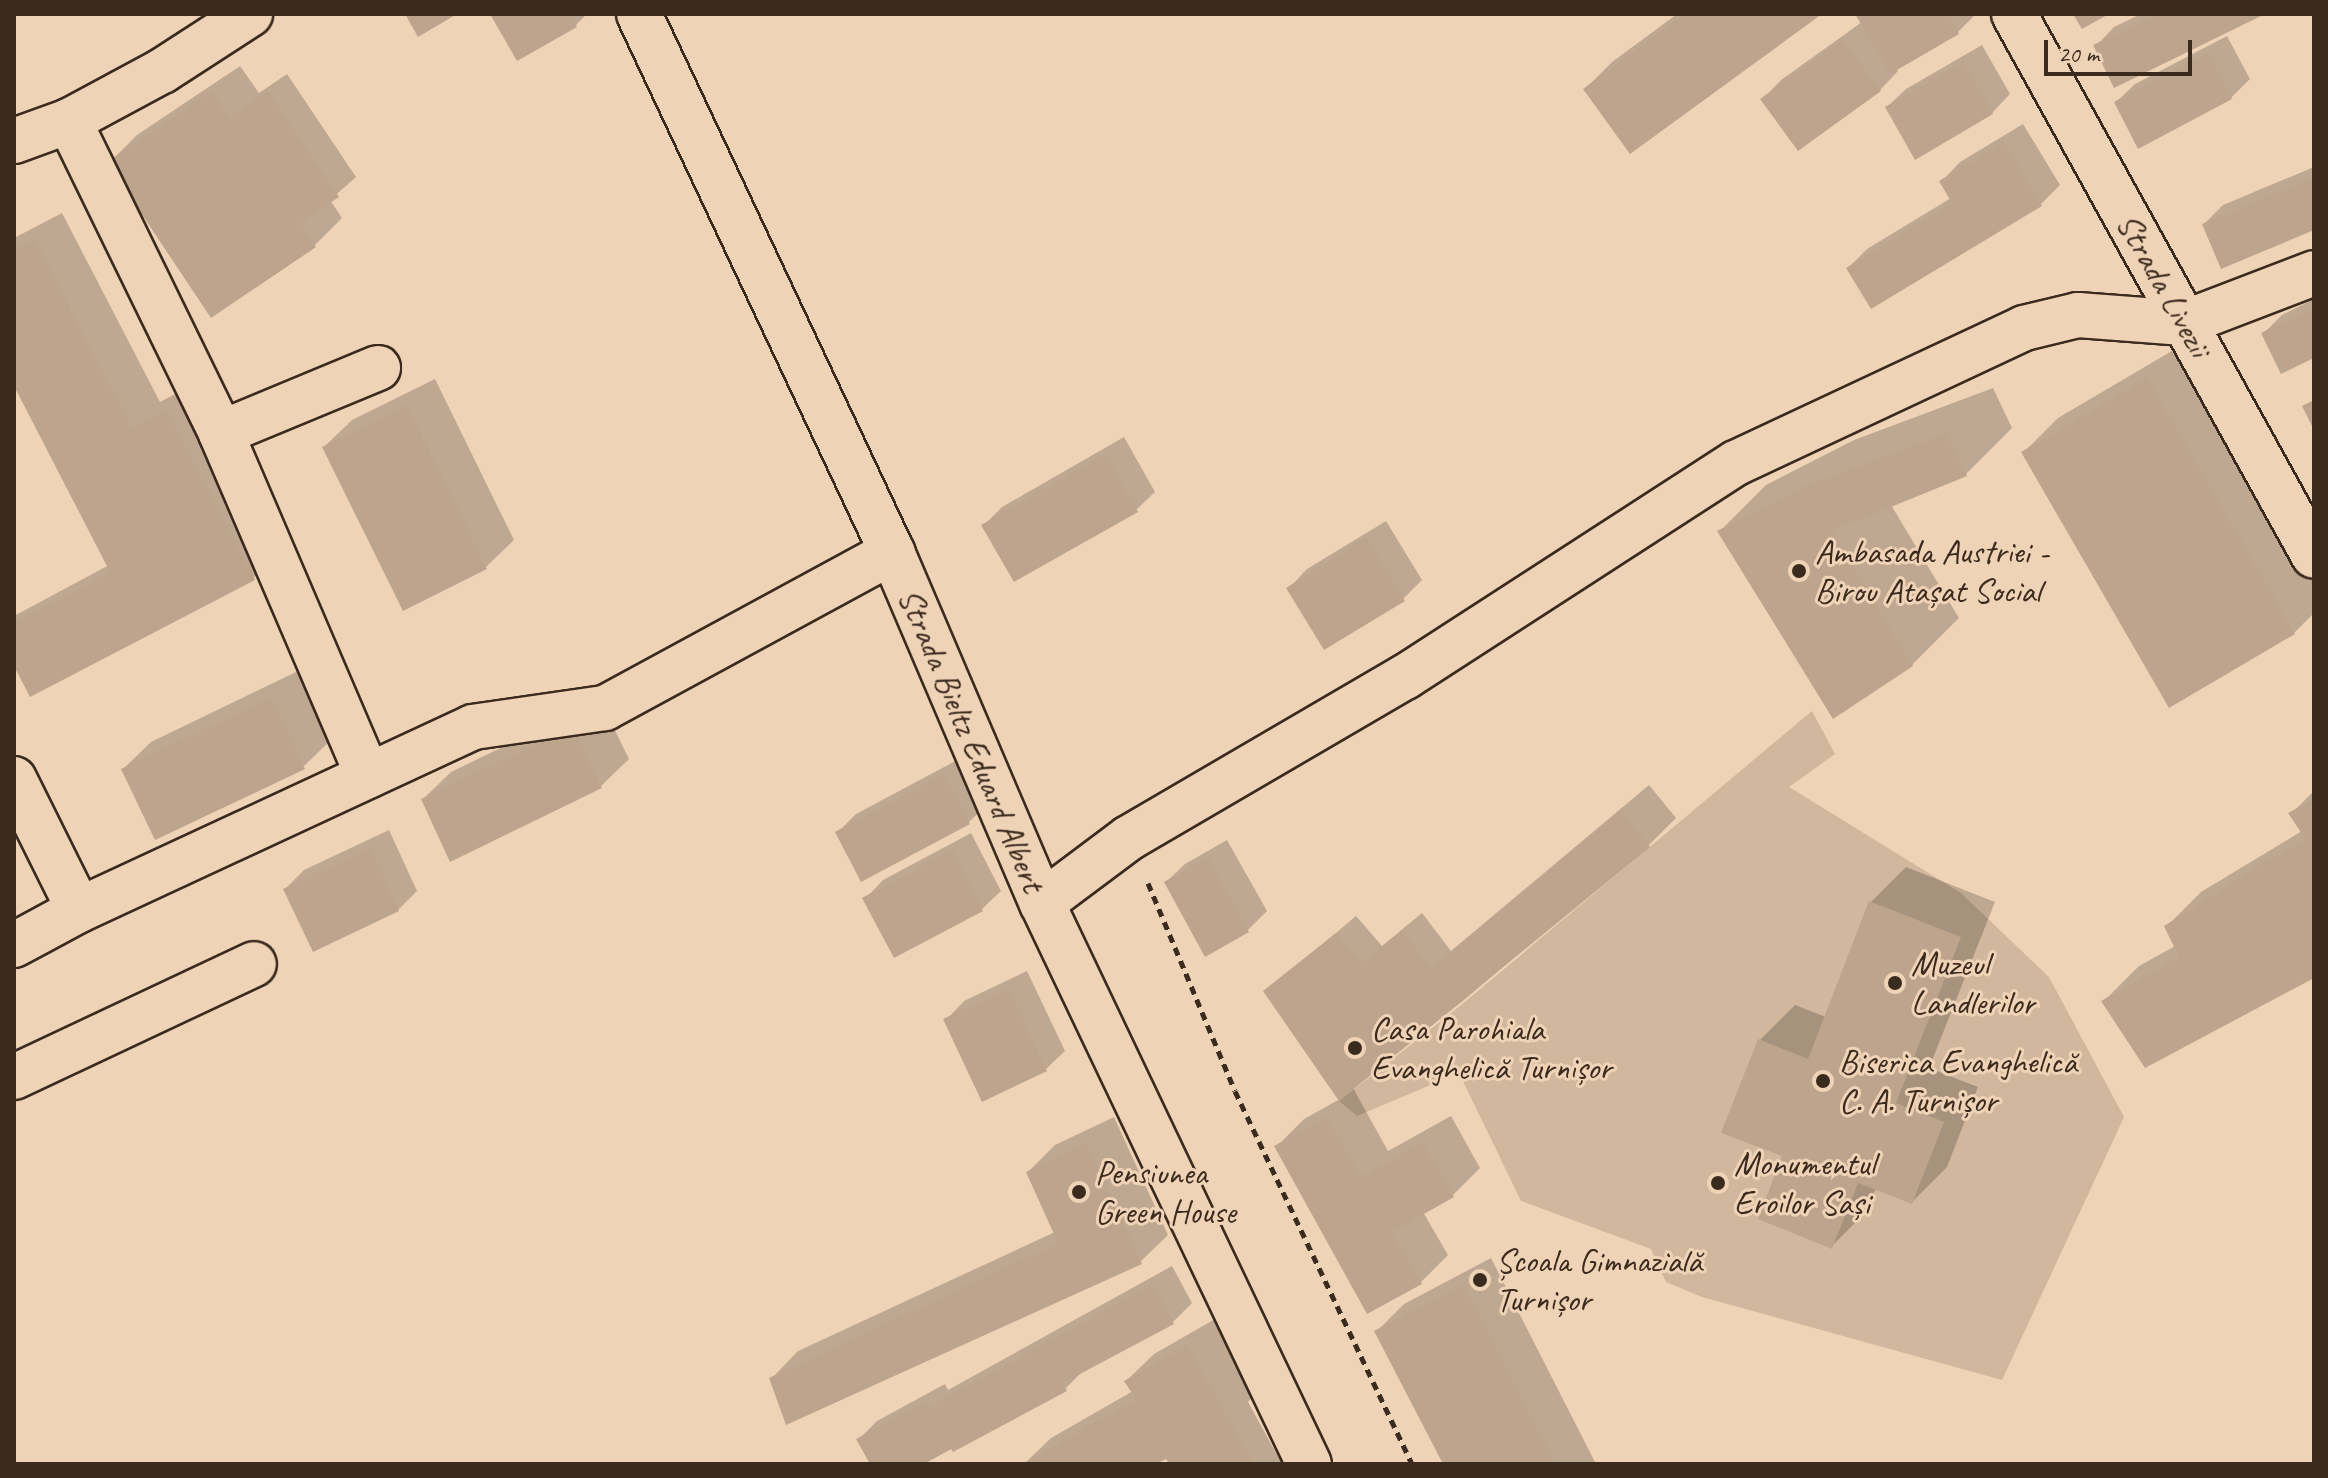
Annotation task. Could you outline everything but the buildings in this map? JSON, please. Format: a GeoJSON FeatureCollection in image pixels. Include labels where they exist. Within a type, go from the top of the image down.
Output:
{"type":"FeatureCollection","features":[{"type":"Feature","properties":{"kind":"street"},"geometry":{"type":"LineString","coordinates":[[14,141],[69,121],[162,71],[250,14]]}},
{"type":"Feature","properties":{"kind":"street","name":"Strada Bieltz Eduard Albert"},"geometry":{"type":"LineString","coordinates":[[639,14],[892,552],[1042,903],[1309,1464]]}},
{"type":"Feature","properties":{"kind":"street","name":"Strada Livezii"},"geometry":{"type":"LineString","coordinates":[[2014,14],[2314,556]]}},
{"type":"Feature","properties":{"kind":"street"},"geometry":{"type":"LineString","coordinates":[[69,121],[221,433],[368,776]]}},
{"type":"Feature","properties":{"kind":"street"},"geometry":{"type":"LineString","coordinates":[[1042,903],[1129,838],[1405,677],[1736,463],[2024,328],[2078,315],[2184,323],[2314,273]]}},
{"type":"Feature","properties":{"kind":"street"},"geometry":{"type":"LineString","coordinates":[[221,433],[378,368]]}},
{"type":"Feature","properties":{"kind":"street"},"geometry":{"type":"LineString","coordinates":[[14,945],[79,910],[473,727],[605,708],[892,552]]}},
{"type":"Feature","properties":{"kind":"street"},"geometry":{"type":"LineString","coordinates":[[14,779],[79,910]]}},
{"type":"Feature","properties":{"kind":"street"},"geometry":{"type":"LineString","coordinates":[[14,1077],[254,964]]}},
{"type":"Feature","properties":{"kind":"path"},"geometry":{"type":"LineString","coordinates":[[1129,838],[1235,1091],[1412,1464]]}},
{"type":"Feature","properties":{"kind":"shaded area"},"geometry":{"type":"Polygon","coordinates":[[[1812,711],[1835,754],[1789,787],[1961,893],[2049,977],[2124,1117],[2002,1380],[1702,1297],[1666,1282],[1651,1249],[1521,1201],[1459,1073],[1357,1116],[1339,1101],[1460,1006],[1812,711]]]}},
{"type":"Feature","properties":{"kind":"place","name":"Ambasada Austriei - Birou Atașat Social"},"geometry":{"type":"Point","coordinates":[1799,571]}},
{"type":"Feature","properties":{"kind":"place","name":"Muzeul Landlerilor"},"geometry":{"type":"Point","coordinates":[1895,983]}},
{"type":"Feature","properties":{"kind":"place","name":"Casa Parohiala Evanghelică Turnișor"},"geometry":{"type":"Point","coordinates":[1355,1048]}},
{"type":"Feature","properties":{"kind":"place","name":"Biserica Evanghelică C. A. Turnișor"},"geometry":{"type":"Point","coordinates":[1823,1081]}},
{"type":"Feature","properties":{"kind":"place","name":"Monumentul Eroilor Sași"},"geometry":{"type":"Point","coordinates":[1718,1183]}},
{"type":"Feature","properties":{"kind":"place","name":"Pensiunea Green House"},"geometry":{"type":"Point","coordinates":[1079,1192]}},
{"type":"Feature","properties":{"kind":"place","name":"Școala Gimnazială Turnișor"},"geometry":{"type":"Point","coordinates":[1480,1280]}}]}
